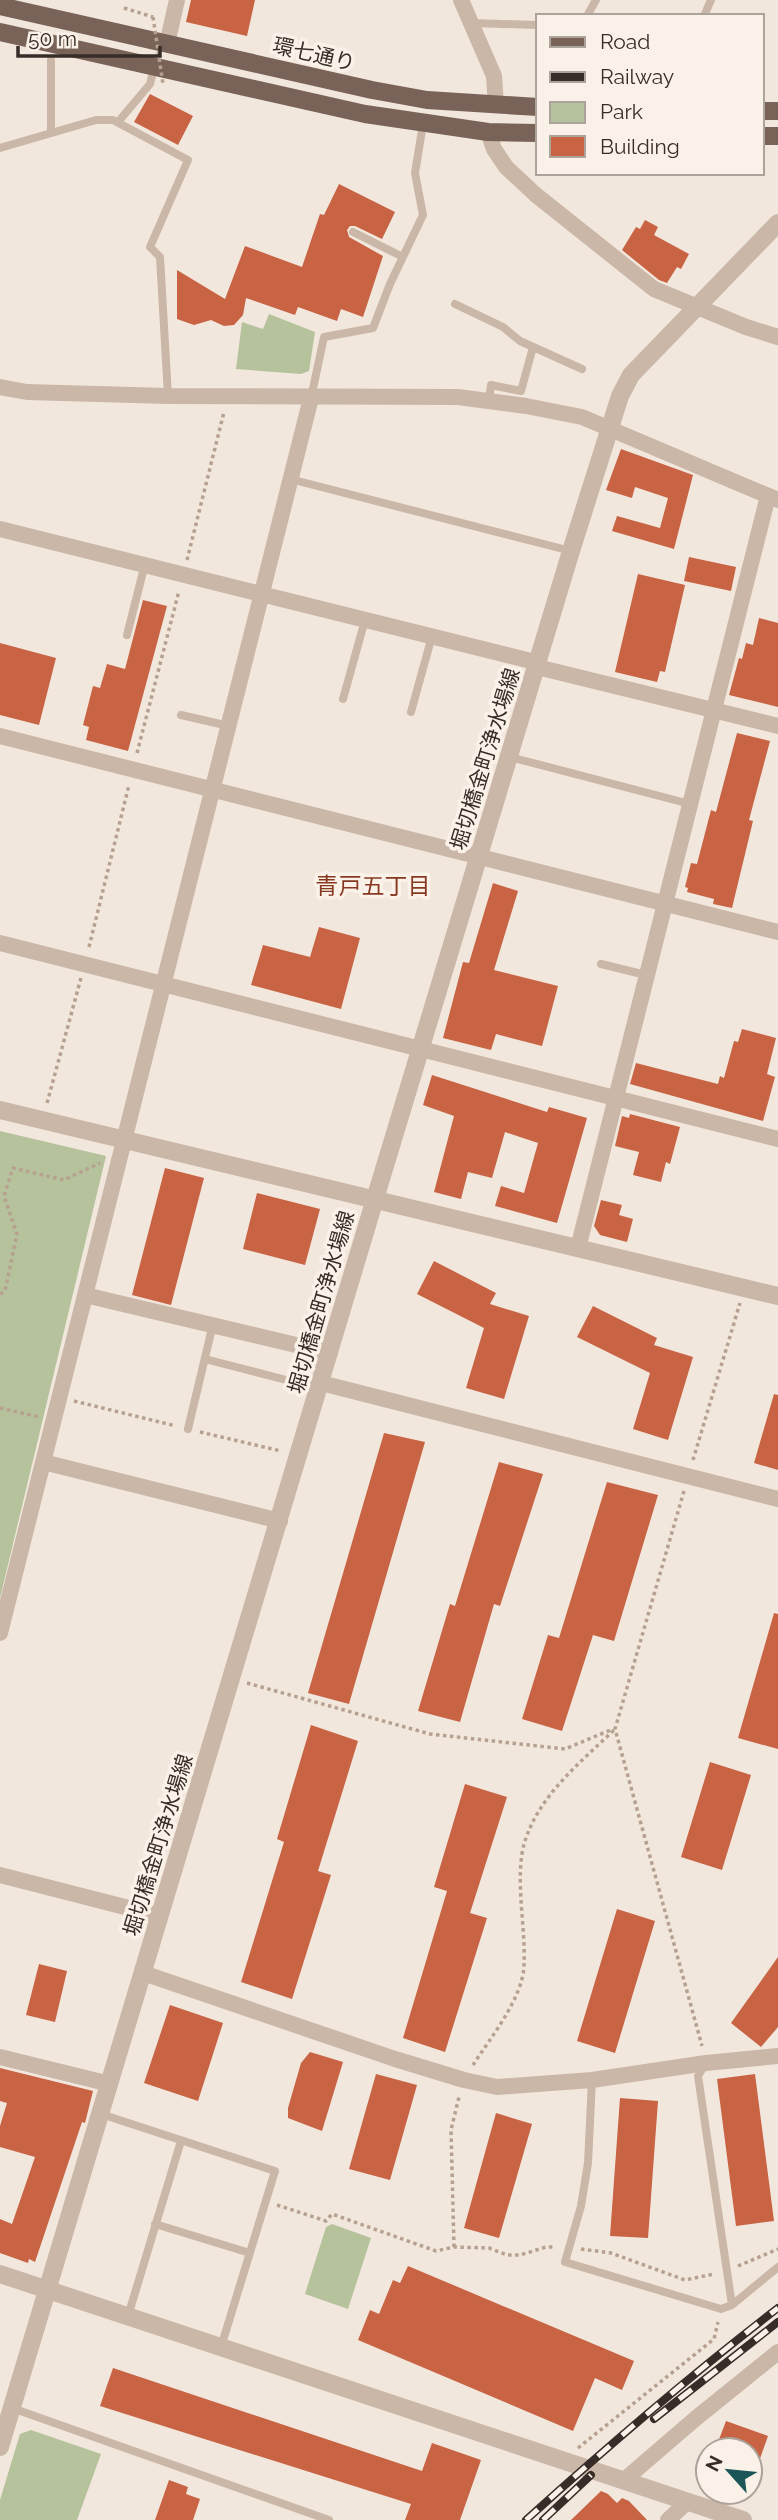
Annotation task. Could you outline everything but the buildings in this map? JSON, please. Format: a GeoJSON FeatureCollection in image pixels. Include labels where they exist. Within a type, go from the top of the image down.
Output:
{"type":"FeatureCollection","features":[{"type":"Feature","properties":{"kind":"main road","name":"環七通り"},"geometry":{"type":"LineString","coordinates":[[0,6],[372,90],[427,100],[536,107]]}},
{"type":"Feature","properties":{"kind":"main road"},"geometry":{"type":"LineString","coordinates":[[0,32],[365,114],[488,132],[536,133]]}},
{"type":"Feature","properties":{"kind":"street"},"geometry":{"type":"LineString","coordinates":[[167,44],[177,0]]}},
{"type":"Feature","properties":{"kind":"street"},"geometry":{"type":"LineString","coordinates":[[461,0],[494,76],[496,105]]}},
{"type":"Feature","properties":{"kind":"street"},"geometry":{"type":"LineString","coordinates":[[488,132],[494,149],[506,167],[536,195],[654,289],[778,337]]}},
{"type":"Feature","properties":{"kind":"street","name":"堀切橋金町浄水場線"},"geometry":{"type":"LineString","coordinates":[[0,2447],[375,1199],[620,396],[631,375],[778,223]]}},
{"type":"Feature","properties":{"kind":"street"},"geometry":{"type":"LineString","coordinates":[[0,387],[27,392],[311,398],[458,397],[489,401],[570,414],[610,428],[773,498],[714,710],[578,1248]]}},
{"type":"Feature","properties":{"kind":"street"},"geometry":{"type":"LineString","coordinates":[[0,1633],[311,398]]}},
{"type":"Feature","properties":{"kind":"street"},"geometry":{"type":"LineString","coordinates":[[0,528],[778,726]]}},
{"type":"Feature","properties":{"kind":"street"},"geometry":{"type":"LineString","coordinates":[[0,736],[778,932]]}},
{"type":"Feature","properties":{"kind":"street"},"geometry":{"type":"LineString","coordinates":[[0,943],[778,1139]]}},
{"type":"Feature","properties":{"kind":"street"},"geometry":{"type":"LineString","coordinates":[[0,1110],[778,1296]]}},
{"type":"Feature","properties":{"kind":"street"},"geometry":{"type":"LineString","coordinates":[[85,1294],[330,1353]]}},
{"type":"Feature","properties":{"kind":"street"},"geometry":{"type":"LineString","coordinates":[[320,1386],[778,1499]]}},
{"type":"Feature","properties":{"kind":"street"},"geometry":{"type":"LineString","coordinates":[[43,1462],[280,1521]]}},
{"type":"Feature","properties":{"kind":"street"},"geometry":{"type":"LineString","coordinates":[[0,1875],[160,1916]]}},
{"type":"Feature","properties":{"kind":"street"},"geometry":{"type":"LineString","coordinates":[[143,1973],[395,2059],[497,2087],[592,2080],[706,2063],[778,2056]]}},
{"type":"Feature","properties":{"kind":"street"},"geometry":{"type":"LineString","coordinates":[[0,2057],[110,2084]]}},
{"type":"Feature","properties":{"kind":"street"},"geometry":{"type":"LineString","coordinates":[[0,2274],[743,2520]]}},
{"type":"Feature","properties":{"kind":"street"},"geometry":{"type":"LineString","coordinates":[[623,2481],[778,2352]]}},
{"type":"Feature","properties":{"kind":"street"},"geometry":{"type":"LineString","coordinates":[[668,2520],[687,2502]]}},
{"type":"Feature","properties":{"kind":"lane"},"geometry":{"type":"LineString","coordinates":[[471,23],[536,25]]}},
{"type":"Feature","properties":{"kind":"lane"},"geometry":{"type":"LineString","coordinates":[[51,60],[51,133]]}},
{"type":"Feature","properties":{"kind":"lane"},"geometry":{"type":"LineString","coordinates":[[118,122],[150,84],[154,66]]}},
{"type":"Feature","properties":{"kind":"lane"},"geometry":{"type":"LineString","coordinates":[[0,148],[96,120],[118,122],[188,160],[150,247],[160,257],[168,396]]}},
{"type":"Feature","properties":{"kind":"lane"},"geometry":{"type":"LineString","coordinates":[[311,398],[324,337],[373,328],[390,284],[423,215],[415,173],[423,124]]}},
{"type":"Feature","properties":{"kind":"lane"},"geometry":{"type":"LineString","coordinates":[[353,232],[403,257]]}},
{"type":"Feature","properties":{"kind":"lane"},"geometry":{"type":"LineString","coordinates":[[455,304],[503,327],[520,341],[582,369]]}},
{"type":"Feature","properties":{"kind":"lane"},"geometry":{"type":"LineString","coordinates":[[489,401],[491,385],[521,391],[533,346]]}},
{"type":"Feature","properties":{"kind":"lane"},"geometry":{"type":"LineString","coordinates":[[290,479],[571,551]]}},
{"type":"Feature","properties":{"kind":"lane"},"geometry":{"type":"LineString","coordinates":[[127,635],[145,564]]}},
{"type":"Feature","properties":{"kind":"lane"},"geometry":{"type":"LineString","coordinates":[[344,699],[365,620]]}},
{"type":"Feature","properties":{"kind":"lane"},"geometry":{"type":"LineString","coordinates":[[411,712],[432,636]]}},
{"type":"Feature","properties":{"kind":"lane"},"geometry":{"type":"LineString","coordinates":[[181,715],[229,726]]}},
{"type":"Feature","properties":{"kind":"lane"},"geometry":{"type":"LineString","coordinates":[[509,757],[690,804]]}},
{"type":"Feature","properties":{"kind":"lane"},"geometry":{"type":"LineString","coordinates":[[601,964],[646,975]]}},
{"type":"Feature","properties":{"kind":"lane"},"geometry":{"type":"LineString","coordinates":[[188,1429],[213,1324]]}},
{"type":"Feature","properties":{"kind":"lane"},"geometry":{"type":"LineString","coordinates":[[205,1359],[320,1386]]}},
{"type":"Feature","properties":{"kind":"lane"},"geometry":{"type":"LineString","coordinates":[[706,2063],[698,2076],[732,2305]]}},
{"type":"Feature","properties":{"kind":"lane"},"geometry":{"type":"LineString","coordinates":[[592,2080],[588,2163],[581,2206],[565,2262],[721,2309],[732,2305],[778,2267]]}},
{"type":"Feature","properties":{"kind":"lane"},"geometry":{"type":"LineString","coordinates":[[101,2114],[275,2171],[221,2347]]}},
{"type":"Feature","properties":{"kind":"lane"},"geometry":{"type":"LineString","coordinates":[[128,2316],[181,2141]]}},
{"type":"Feature","properties":{"kind":"lane"},"geometry":{"type":"LineString","coordinates":[[155,2224],[250,2253]]}},
{"type":"Feature","properties":{"kind":"lane"},"geometry":{"type":"LineString","coordinates":[[12,2407],[329,2520]]}},
{"type":"Feature","properties":{"kind":"path"},"geometry":{"type":"LineString","coordinates":[[124,8],[153,17],[163,84]]}},
{"type":"Feature","properties":{"kind":"path"},"geometry":{"type":"LineString","coordinates":[[0,1294],[5,1291],[17,1234],[4,1196],[13,1168],[64,1180],[102,1162]]}},
{"type":"Feature","properties":{"kind":"path"},"geometry":{"type":"LineString","coordinates":[[454,2247],[451,2130],[464,2080],[515,1997],[524,1967],[524,1842],[547,1796],[615,1729],[745,1287]]}},
{"type":"Feature","properties":{"kind":"path"},"geometry":{"type":"LineString","coordinates":[[0,1408],[41,1418]]}},
{"type":"Feature","properties":{"kind":"path"},"geometry":{"type":"LineString","coordinates":[[232,1678],[430,1734],[565,1749],[615,1729]]}},
{"type":"Feature","properties":{"kind":"path"},"geometry":{"type":"LineString","coordinates":[[615,1729],[706,2063]]}},
{"type":"Feature","properties":{"kind":"path"},"geometry":{"type":"LineString","coordinates":[[266,2201],[326,2221],[332,2214],[436,2251],[454,2247],[489,2248],[507,2255],[520,2255],[546,2247],[569,2248],[611,2253],[685,2280],[727,2271],[778,2249]]}},
{"type":"Feature","properties":{"kind":"path"},"geometry":{"type":"LineString","coordinates":[[563,2460],[714,2339],[721,2309]]}},
{"type":"Feature","properties":{"kind":"green space"},"geometry":{"type":"Polygon","coordinates":[[[269,314],[315,332],[309,371],[301,374],[236,369],[242,322],[263,329],[269,314]]]}},
{"type":"Feature","properties":{"kind":"green space"},"geometry":{"type":"Polygon","coordinates":[[[0,1131],[106,1156],[0,1598],[0,1131]]]}},
{"type":"Feature","properties":{"kind":"green space"},"geometry":{"type":"Polygon","coordinates":[[[332,2224],[371,2238],[348,2309],[305,2294],[326,2227],[332,2224]]]}},
{"type":"Feature","properties":{"kind":"green space"},"geometry":{"type":"Polygon","coordinates":[[[31,2430],[101,2454],[77,2520],[0,2520],[0,2500],[20,2434],[31,2430]]]}},
{"type":"Feature","properties":{"kind":"railway"},"geometry":{"type":"LineString","coordinates":[[526,2520],[650,2411],[778,2308]]}},
{"type":"Feature","properties":{"kind":"railway"},"geometry":{"type":"LineString","coordinates":[[654,2419],[778,2322]]}},
{"type":"Feature","properties":{"kind":"railway"},"geometry":{"type":"LineString","coordinates":[[543,2520],[591,2475]]}},
{"type":"Feature","properties":{"kind":"district","name":"青戸五丁目"},"geometry":{"type":"Point","coordinates":[373,885]}}]}
